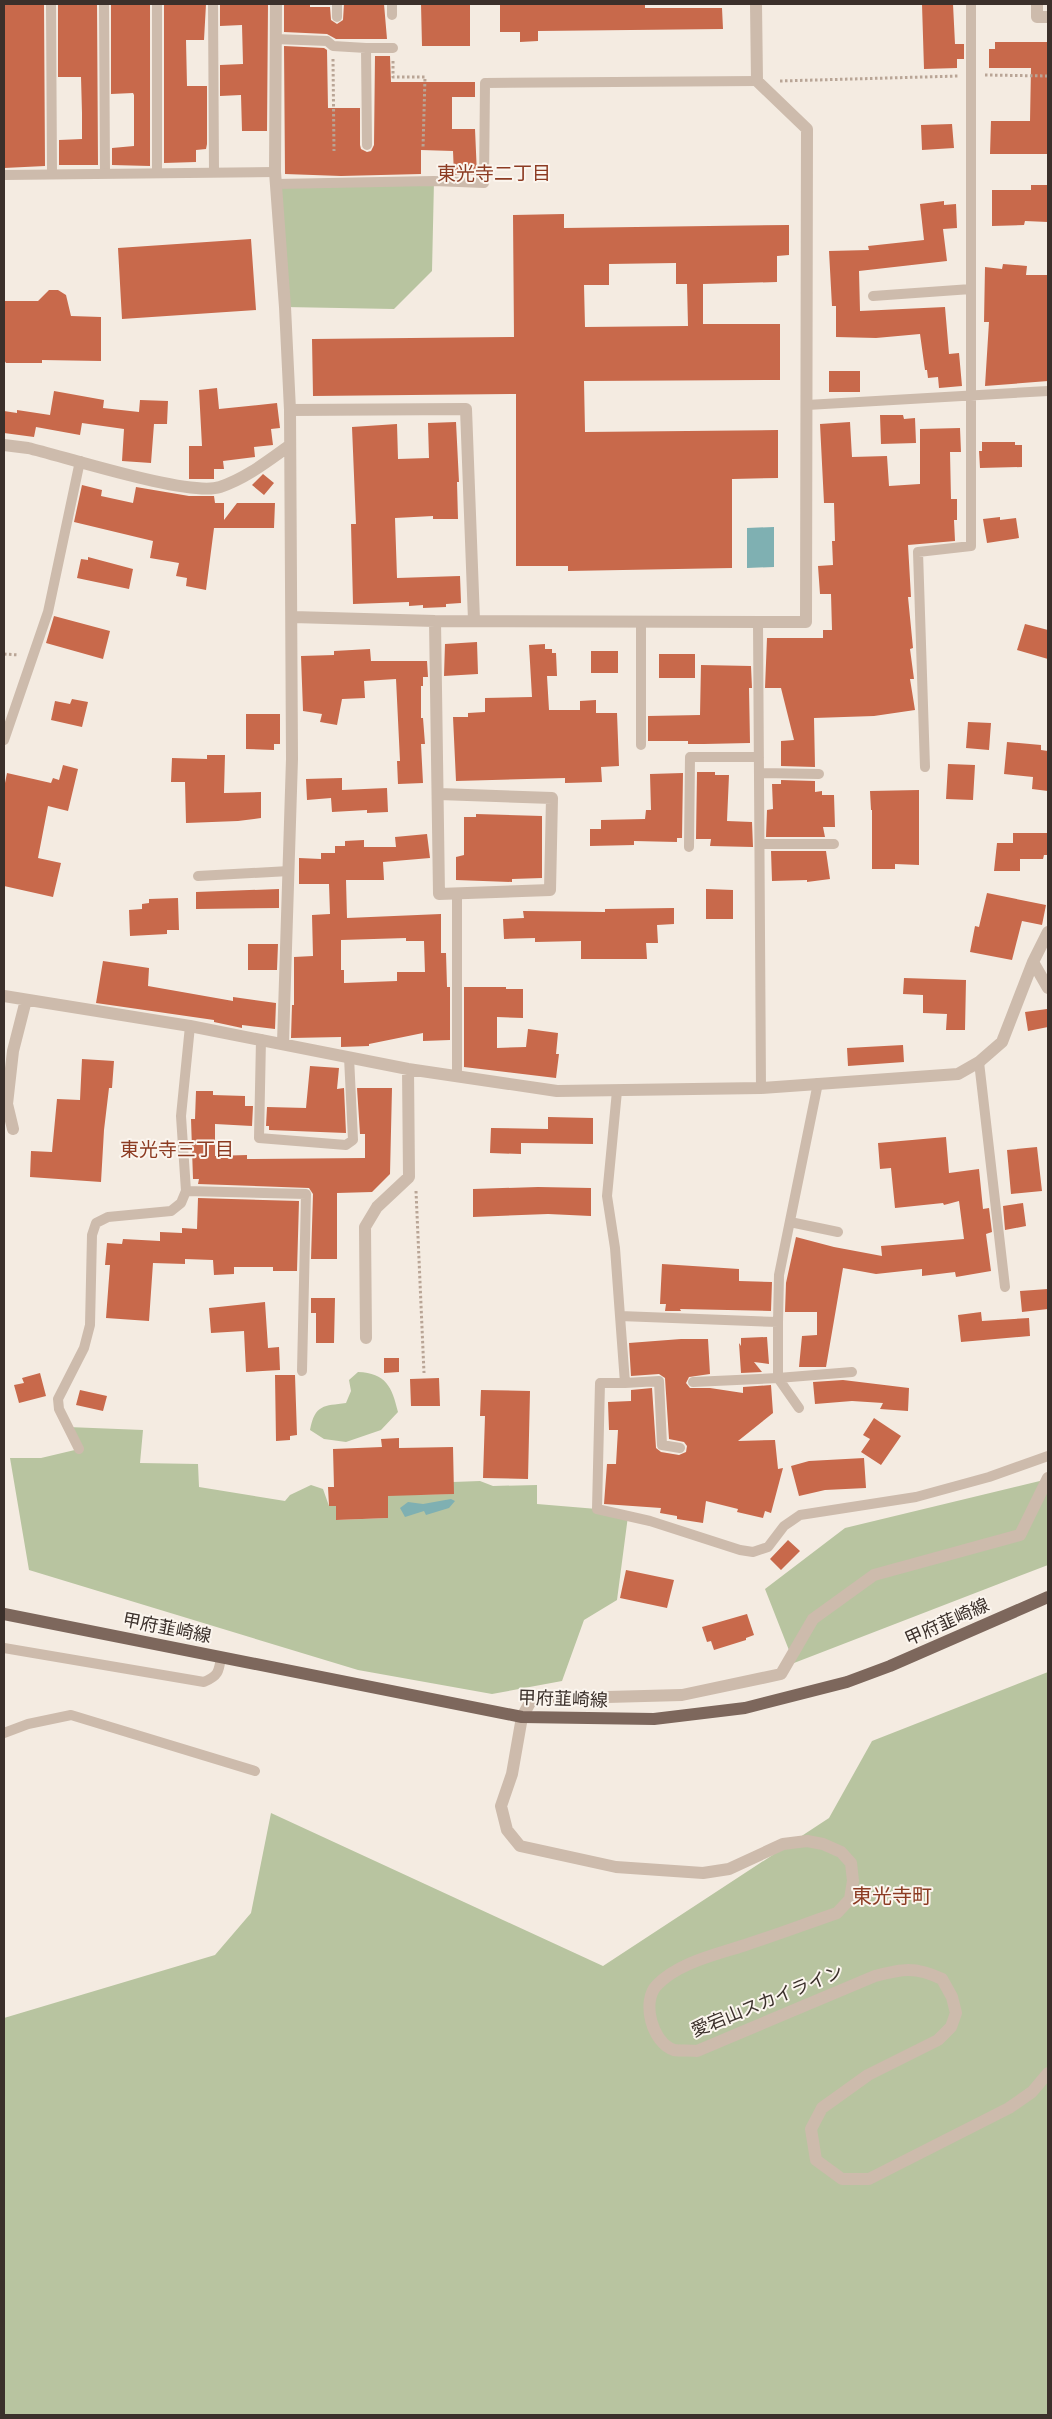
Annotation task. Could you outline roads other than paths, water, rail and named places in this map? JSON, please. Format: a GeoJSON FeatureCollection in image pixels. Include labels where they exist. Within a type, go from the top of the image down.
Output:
{"type":"FeatureCollection","features":[{"type":"Feature","properties":{"kind":"main road","name":"甲府韮崎線"},"geometry":{"type":"LineString","coordinates":[[4,1614],[522,1717],[654,1719],[745,1708],[846,1682],[890,1666],[1048,1596]]}},
{"type":"Feature","properties":{"kind":"street"},"geometry":{"type":"LineString","coordinates":[[276,4],[276,178],[290,410],[289,446],[293,617],[284,1044]]}},
{"type":"Feature","properties":{"kind":"street"},"geometry":{"type":"LineString","coordinates":[[293,617],[435,621],[806,622],[808,405],[807,129],[757,81],[756,4]]}},
{"type":"Feature","properties":{"kind":"street"},"geometry":{"type":"LineString","coordinates":[[1037,4],[1038,17],[1048,17]]}},
{"type":"Feature","properties":{"kind":"street"},"geometry":{"type":"LineString","coordinates":[[290,410],[466,409],[474,620]]}},
{"type":"Feature","properties":{"kind":"street"},"geometry":{"type":"LineString","coordinates":[[4,445],[28,448],[177,486],[211,488],[219,487],[255,470],[289,446]]}},
{"type":"Feature","properties":{"kind":"street"},"geometry":{"type":"LineString","coordinates":[[435,621],[439,894],[550,890],[552,798],[438,794]]}},
{"type":"Feature","properties":{"kind":"street"},"geometry":{"type":"LineString","coordinates":[[4,996],[190,1026],[408,1069],[557,1091],[760,1088],[958,1074],[979,1062],[1002,1042],[1033,962],[1048,932]]}},
{"type":"Feature","properties":{"kind":"street"},"geometry":{"type":"LineString","coordinates":[[1033,962],[1048,988]]}},
{"type":"Feature","properties":{"kind":"street"},"geometry":{"type":"LineString","coordinates":[[13,1129],[7,1104],[13,1051],[26,1000]]}},
{"type":"Feature","properties":{"kind":"street"},"geometry":{"type":"LineString","coordinates":[[366,1338],[365,1227],[377,1207],[409,1177],[408,1069]]}},
{"type":"Feature","properties":{"kind":"street"},"geometry":{"type":"LineString","coordinates":[[522,1717],[532,1699],[682,1696],[781,1674],[813,1619],[874,1575],[1020,1535],[1048,1478]]}},
{"type":"Feature","properties":{"kind":"street","name":"愛宕山スカイライン"},"geometry":{"type":"LineString","coordinates":[[522,1717],[512,1774],[501,1806],[507,1830],[520,1846],[616,1867],[703,1873],[729,1869],[783,1844],[807,1841],[823,1844],[841,1852],[851,1863],[853,1881],[850,1899],[837,1913],[691,1964],[668,1976],[655,1986],[650,2005],[651,2025],[660,2039],[673,2050],[697,2051],[875,1976],[899,1970],[914,1969],[942,1979],[952,1997],[956,2013],[951,2027],[938,2040],[868,2075],[822,2108],[818,2115],[811,2129],[816,2160],[842,2179],[869,2179],[1009,2108],[1032,2092],[1048,2073]]}},
{"type":"Feature","properties":{"kind":"lane"},"geometry":{"type":"LineString","coordinates":[[51,4],[52,173]]}},
{"type":"Feature","properties":{"kind":"lane"},"geometry":{"type":"LineString","coordinates":[[104,4],[105,173]]}},
{"type":"Feature","properties":{"kind":"lane"},"geometry":{"type":"LineString","coordinates":[[157,4],[157,172]]}},
{"type":"Feature","properties":{"kind":"lane"},"geometry":{"type":"LineString","coordinates":[[213,4],[214,172]]}},
{"type":"Feature","properties":{"kind":"lane"},"geometry":{"type":"LineString","coordinates":[[337,4],[337,17]]}},
{"type":"Feature","properties":{"kind":"lane"},"geometry":{"type":"LineString","coordinates":[[392,4],[392,15]]}},
{"type":"Feature","properties":{"kind":"lane"},"geometry":{"type":"LineString","coordinates":[[925,767],[918,552],[971,546],[971,4]]}},
{"type":"Feature","properties":{"kind":"lane"},"geometry":{"type":"LineString","coordinates":[[275,40],[327,41],[333,46],[393,48]]}},
{"type":"Feature","properties":{"kind":"lane"},"geometry":{"type":"LineString","coordinates":[[366,48],[367,145]]}},
{"type":"Feature","properties":{"kind":"lane"},"geometry":{"type":"LineString","coordinates":[[4,175],[214,172],[276,178],[484,183],[485,83],[757,81]]}},
{"type":"Feature","properties":{"kind":"lane"},"geometry":{"type":"LineString","coordinates":[[873,296],[971,289]]}},
{"type":"Feature","properties":{"kind":"lane"},"geometry":{"type":"LineString","coordinates":[[808,405],[1048,390]]}},
{"type":"Feature","properties":{"kind":"lane"},"geometry":{"type":"LineString","coordinates":[[4,740],[48,612],[80,461]]}},
{"type":"Feature","properties":{"kind":"lane"},"geometry":{"type":"LineString","coordinates":[[641,622],[641,745]]}},
{"type":"Feature","properties":{"kind":"lane"},"geometry":{"type":"LineString","coordinates":[[758,623],[760,1088]]}},
{"type":"Feature","properties":{"kind":"lane"},"geometry":{"type":"LineString","coordinates":[[689,847],[690,756],[759,756]]}},
{"type":"Feature","properties":{"kind":"lane"},"geometry":{"type":"LineString","coordinates":[[760,773],[819,774]]}},
{"type":"Feature","properties":{"kind":"lane"},"geometry":{"type":"LineString","coordinates":[[760,844],[834,844]]}},
{"type":"Feature","properties":{"kind":"lane"},"geometry":{"type":"LineString","coordinates":[[198,876],[289,871]]}},
{"type":"Feature","properties":{"kind":"lane"},"geometry":{"type":"LineString","coordinates":[[457,893],[457,1076]]}},
{"type":"Feature","properties":{"kind":"lane"},"geometry":{"type":"LineString","coordinates":[[79,1449],[59,1409],[58,1399],[84,1348],[90,1325],[92,1235],[96,1223],[108,1217],[171,1211],[181,1203],[186,1191],[181,1116],[190,1026]]}},
{"type":"Feature","properties":{"kind":"lane"},"geometry":{"type":"LineString","coordinates":[[261,1039],[260,1138],[346,1146],[353,1140],[350,1057]]}},
{"type":"Feature","properties":{"kind":"lane"},"geometry":{"type":"LineString","coordinates":[[979,1062],[1005,1286]]}},
{"type":"Feature","properties":{"kind":"lane"},"geometry":{"type":"LineString","coordinates":[[798,1408],[778,1378],[779,1275],[818,1083]]}},
{"type":"Feature","properties":{"kind":"lane"},"geometry":{"type":"LineString","coordinates":[[617,1091],[606,1196],[615,1248],[625,1383]]}},
{"type":"Feature","properties":{"kind":"lane"},"geometry":{"type":"LineString","coordinates":[[186,1191],[306,1194],[302,1371]]}},
{"type":"Feature","properties":{"kind":"lane"},"geometry":{"type":"LineString","coordinates":[[790,1222],[838,1232]]}},
{"type":"Feature","properties":{"kind":"lane"},"geometry":{"type":"LineString","coordinates":[[620,1316],[778,1322]]}},
{"type":"Feature","properties":{"kind":"lane"},"geometry":{"type":"LineString","coordinates":[[693,1382],[852,1372]]}},
{"type":"Feature","properties":{"kind":"lane"},"geometry":{"type":"LineString","coordinates":[[680,1448],[662,1445],[659,1381],[600,1383],[597,1508],[650,1521],[746,1552],[753,1552],[768,1547],[784,1526],[800,1515],[916,1498],[989,1477],[1048,1456]]}},
{"type":"Feature","properties":{"kind":"lane"},"geometry":{"type":"LineString","coordinates":[[4,1648],[204,1682],[215,1677],[219,1672],[221,1657]]}},
{"type":"Feature","properties":{"kind":"lane"},"geometry":{"type":"LineString","coordinates":[[4,1733],[28,1724],[71,1715],[255,1771]]}},
{"type":"Feature","properties":{"kind":"water"},"geometry":{"type":"Polygon","coordinates":[[[774,527],[774,567],[747,568],[747,528],[774,527]]]}},
{"type":"Feature","properties":{"kind":"water"},"geometry":{"type":"Polygon","coordinates":[[[451,1499],[455,1501],[449,1508],[426,1515],[424,1511],[405,1517],[400,1508],[408,1502],[423,1504],[451,1499]]]}},
{"type":"Feature","properties":{"kind":"district","name":"東光寺二丁目"},"geometry":{"type":"Point","coordinates":[494,173]}},
{"type":"Feature","properties":{"kind":"district","name":"東光寺三丁目"},"geometry":{"type":"Point","coordinates":[177,1149]}},
{"type":"Feature","properties":{"kind":"district","name":"東光寺町"},"geometry":{"type":"Point","coordinates":[892,1896]}}]}
